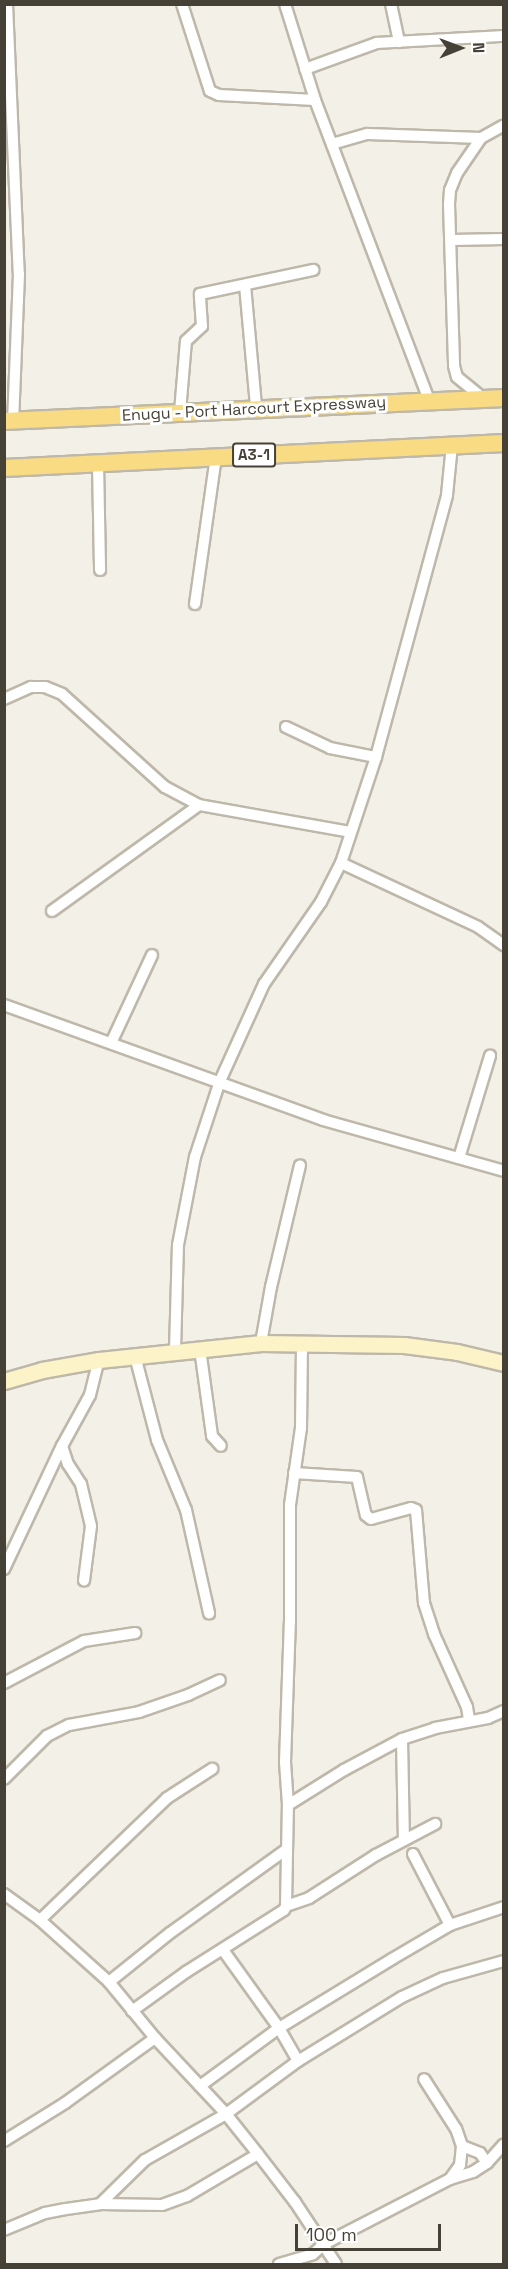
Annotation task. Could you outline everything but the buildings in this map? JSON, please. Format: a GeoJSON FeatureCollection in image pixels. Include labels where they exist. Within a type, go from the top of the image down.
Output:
{"type":"FeatureCollection","features":[{"type":"Feature","properties":{"kind":"highway","name":"Enugu - Port Harcourt Expressway"},"geometry":{"type":"LineString","coordinates":[[9,421],[256,407],[504,398]]}},
{"type":"Feature","properties":{"kind":"highway","name":"A3-1"},"geometry":{"type":"LineString","coordinates":[[4,468],[504,443]]}},
{"type":"Feature","properties":{"kind":"main road"},"geometry":{"type":"LineString","coordinates":[[4,1381],[42,1370],[99,1360],[261,1343],[404,1345],[457,1352],[504,1363]]}},
{"type":"Feature","properties":{"kind":"street"},"geometry":{"type":"LineString","coordinates":[[7,4],[20,274],[9,421]]}},
{"type":"Feature","properties":{"kind":"street"},"geometry":{"type":"LineString","coordinates":[[182,4],[210,91],[219,94],[315,100]]}},
{"type":"Feature","properties":{"kind":"street"},"geometry":{"type":"LineString","coordinates":[[285,4],[315,100],[429,400]]}},
{"type":"Feature","properties":{"kind":"street"},"geometry":{"type":"LineString","coordinates":[[391,4],[399,42]]}},
{"type":"Feature","properties":{"kind":"street"},"geometry":{"type":"LineString","coordinates":[[305,69],[377,44],[504,36]]}},
{"type":"Feature","properties":{"kind":"street"},"geometry":{"type":"LineString","coordinates":[[484,399],[457,376],[454,366],[450,190],[457,173],[481,138],[504,124]]}},
{"type":"Feature","properties":{"kind":"street"},"geometry":{"type":"LineString","coordinates":[[332,144],[368,135],[481,138]]}},
{"type":"Feature","properties":{"kind":"street"},"geometry":{"type":"LineString","coordinates":[[452,240],[504,239]]}},
{"type":"Feature","properties":{"kind":"street"},"geometry":{"type":"LineString","coordinates":[[180,412],[186,341],[202,326],[200,294],[313,270]]}},
{"type":"Feature","properties":{"kind":"street"},"geometry":{"type":"LineString","coordinates":[[245,285],[256,407]]}},
{"type":"Feature","properties":{"kind":"street"},"geometry":{"type":"LineString","coordinates":[[175,1351],[178,1245],[195,1157],[220,1081],[264,984],[321,902],[340,863],[376,757],[447,495],[452,445]]}},
{"type":"Feature","properties":{"kind":"street"},"geometry":{"type":"LineString","coordinates":[[195,604],[216,457]]}},
{"type":"Feature","properties":{"kind":"street"},"geometry":{"type":"LineString","coordinates":[[98,463],[100,570]]}},
{"type":"Feature","properties":{"kind":"street"},"geometry":{"type":"LineString","coordinates":[[4,699],[31,687],[45,687],[62,694],[165,788],[199,805],[351,832]]}},
{"type":"Feature","properties":{"kind":"street"},"geometry":{"type":"LineString","coordinates":[[286,727],[330,748],[376,757]]}},
{"type":"Feature","properties":{"kind":"street"},"geometry":{"type":"LineString","coordinates":[[52,911],[199,805]]}},
{"type":"Feature","properties":{"kind":"street"},"geometry":{"type":"LineString","coordinates":[[340,863],[478,927],[504,945]]}},
{"type":"Feature","properties":{"kind":"street"},"geometry":{"type":"LineString","coordinates":[[111,1043],[152,955]]}},
{"type":"Feature","properties":{"kind":"street"},"geometry":{"type":"LineString","coordinates":[[4,1005],[323,1120],[504,1171]]}},
{"type":"Feature","properties":{"kind":"street"},"geometry":{"type":"LineString","coordinates":[[459,1158],[490,1056]]}},
{"type":"Feature","properties":{"kind":"street"},"geometry":{"type":"LineString","coordinates":[[261,1343],[271,1287],[300,1165]]}},
{"type":"Feature","properties":{"kind":"street"},"geometry":{"type":"LineString","coordinates":[[286,1906],[288,1805],[285,1762],[290,1621],[290,1505],[302,1417],[302,1344]]}},
{"type":"Feature","properties":{"kind":"street"},"geometry":{"type":"LineString","coordinates":[[200,1349],[212,1436],[220,1446]]}},
{"type":"Feature","properties":{"kind":"street"},"geometry":{"type":"LineString","coordinates":[[135,1356],[157,1440],[186,1510],[209,1613]]}},
{"type":"Feature","properties":{"kind":"street"},"geometry":{"type":"LineString","coordinates":[[4,1569],[62,1446],[90,1395],[99,1360]]}},
{"type":"Feature","properties":{"kind":"street"},"geometry":{"type":"LineString","coordinates":[[62,1446],[68,1464],[81,1484],[91,1526],[84,1581]]}},
{"type":"Feature","properties":{"kind":"street"},"geometry":{"type":"LineString","coordinates":[[51,1469],[68,1464]]}},
{"type":"Feature","properties":{"kind":"street"},"geometry":{"type":"LineString","coordinates":[[294,1473],[357,1477],[366,1515],[371,1519],[411,1508],[416,1510],[424,1603],[434,1634],[467,1707],[469,1720]]}},
{"type":"Feature","properties":{"kind":"street"},"geometry":{"type":"LineString","coordinates":[[4,1683],[84,1641],[135,1633]]}},
{"type":"Feature","properties":{"kind":"street"},"geometry":{"type":"LineString","coordinates":[[4,1779],[47,1736],[69,1725],[139,1712],[188,1695],[220,1680]]}},
{"type":"Feature","properties":{"kind":"street"},"geometry":{"type":"LineString","coordinates":[[288,1805],[344,1770],[402,1739],[469,1720],[488,1718],[504,1711]]}},
{"type":"Feature","properties":{"kind":"street"},"geometry":{"type":"LineString","coordinates":[[402,1739],[404,1840]]}},
{"type":"Feature","properties":{"kind":"street"},"geometry":{"type":"LineString","coordinates":[[40,1920],[167,1798],[212,1769]]}},
{"type":"Feature","properties":{"kind":"street"},"geometry":{"type":"LineString","coordinates":[[132,2010],[286,1906],[309,1898],[404,1840],[435,1824]]}},
{"type":"Feature","properties":{"kind":"street"},"geometry":{"type":"LineString","coordinates":[[109,1982],[170,1933],[287,1849]]}},
{"type":"Feature","properties":{"kind":"street"},"geometry":{"type":"LineString","coordinates":[[413,1854],[450,1925]]}},
{"type":"Feature","properties":{"kind":"street"},"geometry":{"type":"LineString","coordinates":[[4,1894],[40,1920],[109,1982],[155,2038],[226,2114],[324,2244],[336,2265]]}},
{"type":"Feature","properties":{"kind":"street"},"geometry":{"type":"LineString","coordinates":[[200,2086],[279,2028],[450,1925],[504,1907]]}},
{"type":"Feature","properties":{"kind":"street"},"geometry":{"type":"LineString","coordinates":[[223,1950],[279,2028],[298,2061]]}},
{"type":"Feature","properties":{"kind":"street"},"geometry":{"type":"LineString","coordinates":[[100,2204],[145,2160],[226,2114],[298,2061],[402,1997],[442,1978],[504,1961]]}},
{"type":"Feature","properties":{"kind":"street"},"geometry":{"type":"LineString","coordinates":[[4,2141],[65,2103],[155,2038]]}},
{"type":"Feature","properties":{"kind":"street"},"geometry":{"type":"LineString","coordinates":[[424,2079],[456,2129],[462,2146],[460,2165],[450,2179]]}},
{"type":"Feature","properties":{"kind":"street"},"geometry":{"type":"LineString","coordinates":[[279,2265],[313,2253],[324,2244],[450,2179],[472,2172],[487,2163],[504,2144]]}},
{"type":"Feature","properties":{"kind":"street"},"geometry":{"type":"LineString","coordinates":[[462,2146],[480,2153],[487,2163]]}},
{"type":"Feature","properties":{"kind":"street"},"geometry":{"type":"LineString","coordinates":[[4,2230],[45,2213],[100,2204],[162,2205],[176,2201],[258,2154]]}}]}
